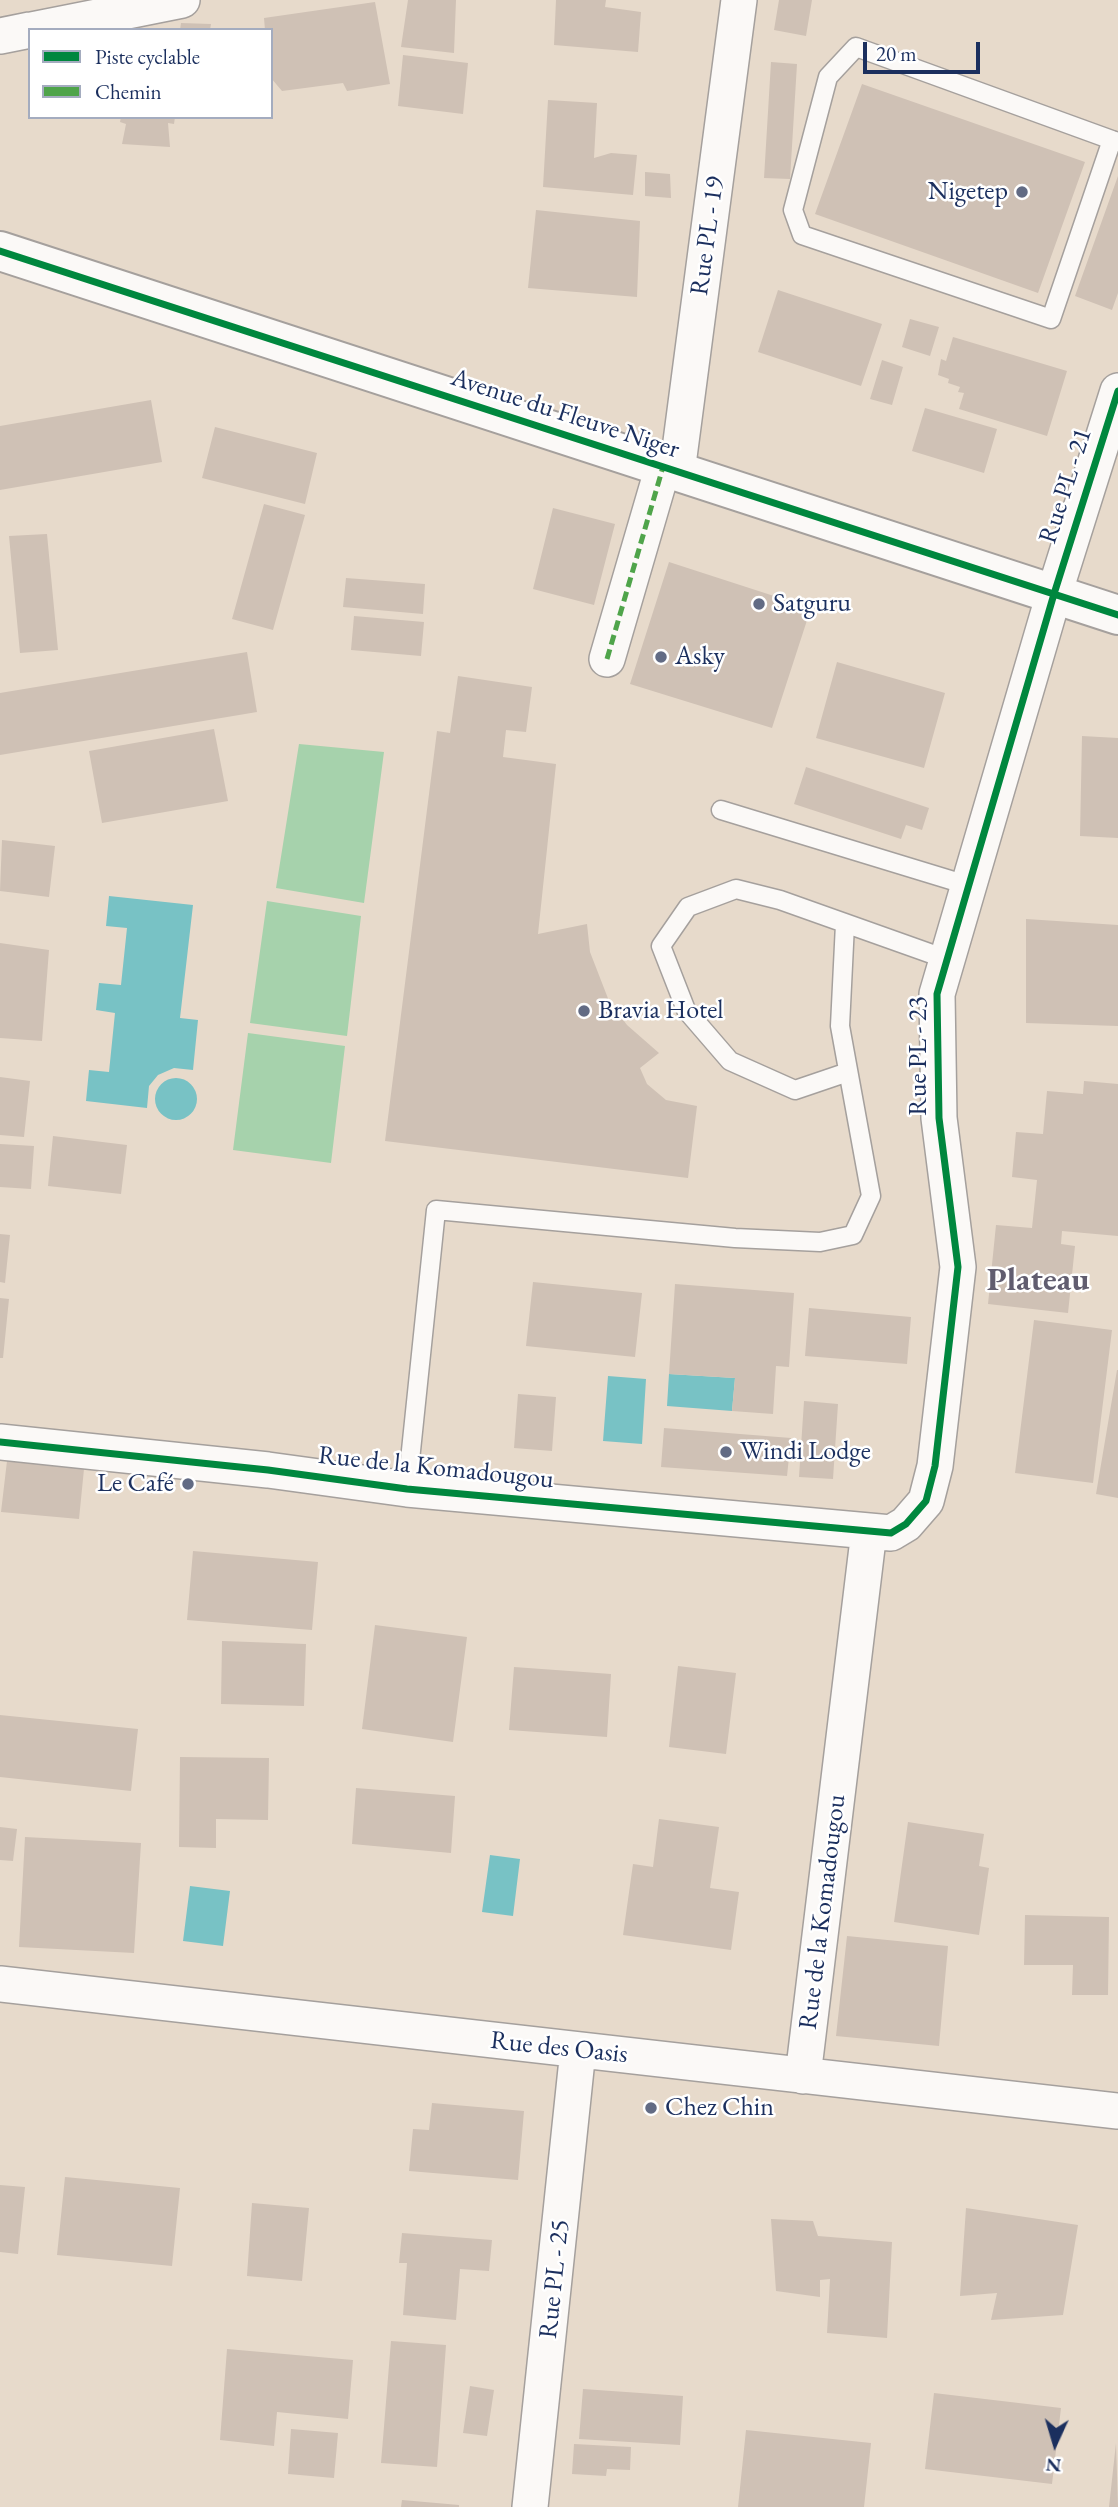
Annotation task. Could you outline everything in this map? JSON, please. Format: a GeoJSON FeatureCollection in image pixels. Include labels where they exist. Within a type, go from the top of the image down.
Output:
{"type":"FeatureCollection","features":[{"type":"Feature","properties":{"kind":"street"},"geometry":{"type":"LineString","coordinates":[[41,28],[182,0]]}},
{"type":"Feature","properties":{"kind":"street","name":"Rue PL - 19"},"geometry":{"type":"LineString","coordinates":[[607,659],[670,470],[739,0]]}},
{"type":"Feature","properties":{"kind":"street"},"geometry":{"type":"LineString","coordinates":[[0,36],[28,31]]}},
{"type":"Feature","properties":{"kind":"street","name":"Avenue du Fleuve Niger"},"geometry":{"type":"LineString","coordinates":[[0,251],[310,355],[1118,615]]}},
{"type":"Feature","properties":{"kind":"street","name":"Rue PL - 21"},"geometry":{"type":"LineString","coordinates":[[1054,594],[1118,391]]}},
{"type":"Feature","properties":{"kind":"street","name":"Rue PL - 23"},"geometry":{"type":"LineString","coordinates":[[869,1531],[891,1533],[906,1524],[926,1501],[935,1466],[958,1267],[939,1118],[937,994],[1054,594]]}},
{"type":"Feature","properties":{"kind":"street","name":"Rue de la Komadougou"},"geometry":{"type":"LineString","coordinates":[[0,1442],[268,1470],[407,1489],[869,1531],[803,2076]]}},
{"type":"Feature","properties":{"kind":"street","name":"Rue des Oasis"},"geometry":{"type":"LineString","coordinates":[[0,1984],[1118,2111]]}},
{"type":"Feature","properties":{"kind":"street","name":"Rue PL - 25"},"geometry":{"type":"LineString","coordinates":[[530,2507],[578,2050]]}},
{"type":"Feature","properties":{"kind":"lane"},"geometry":{"type":"LineString","coordinates":[[856,47],[1115,141],[1051,319],[802,235],[793,209],[828,77],[856,47]]}},
{"type":"Feature","properties":{"kind":"lane"},"geometry":{"type":"LineString","coordinates":[[721,810],[967,885]]}},
{"type":"Feature","properties":{"kind":"lane"},"geometry":{"type":"LineString","coordinates":[[848,1072],[795,1090],[730,1061],[686,1010],[661,946],[688,907],[736,889],[780,900],[946,959]]}},
{"type":"Feature","properties":{"kind":"lane"},"geometry":{"type":"LineString","coordinates":[[407,1489],[436,1210],[735,1238],[820,1242],[853,1236],[871,1196],[840,1026],[845,924]]}},
{"type":"Feature","properties":{"kind":"green space"},"geometry":{"type":"Polygon","coordinates":[[[299,744],[384,752],[364,903],[276,888],[299,744]]]}},
{"type":"Feature","properties":{"kind":"green space"},"geometry":{"type":"Polygon","coordinates":[[[267,901],[361,916],[347,1036],[250,1023],[267,901]]]}},
{"type":"Feature","properties":{"kind":"green space"},"geometry":{"type":"Polygon","coordinates":[[[248,1033],[345,1046],[331,1163],[233,1150],[248,1033]]]}},
{"type":"Feature","properties":{"kind":"water"},"geometry":{"type":"Polygon","coordinates":[[[109,896],[193,905],[180,1018],[198,1020],[193,1070],[174,1068],[158,1075],[149,1086],[147,1108],[86,1101],[89,1070],[109,1072],[115,1013],[96,1010],[99,983],[121,985],[127,928],[106,926],[109,896]]]}},
{"type":"Feature","properties":{"kind":"water"},"geometry":{"type":"Polygon","coordinates":[[[176,1078],[191,1084],[197,1099],[191,1114],[176,1120],[161,1114],[155,1099],[161,1084],[176,1078]]]}},
{"type":"Feature","properties":{"kind":"water"},"geometry":{"type":"Polygon","coordinates":[[[669,1374],[735,1378],[732,1411],[667,1406],[669,1374]]]}},
{"type":"Feature","properties":{"kind":"water"},"geometry":{"type":"Polygon","coordinates":[[[608,1376],[646,1379],[642,1444],[603,1441],[608,1376]]]}},
{"type":"Feature","properties":{"kind":"water"},"geometry":{"type":"Polygon","coordinates":[[[490,1855],[520,1859],[513,1916],[482,1912],[490,1855]]]}},
{"type":"Feature","properties":{"kind":"water"},"geometry":{"type":"Polygon","coordinates":[[[190,1886],[230,1891],[223,1946],[183,1941],[190,1886]]]}},
{"type":"Feature","properties":{"kind":"building"},"geometry":{"type":"Polygon","coordinates":[[[408,0],[456,0],[454,53],[401,47],[408,0]]]}},
{"type":"Feature","properties":{"kind":"building"},"geometry":{"type":"Polygon","coordinates":[[[556,0],[606,0],[605,7],[641,12],[638,52],[554,45],[556,0]]]}},
{"type":"Feature","properties":{"kind":"building"},"geometry":{"type":"Polygon","coordinates":[[[779,0],[812,0],[806,36],[774,30],[779,0]]]}},
{"type":"Feature","properties":{"kind":"building"},"geometry":{"type":"Polygon","coordinates":[[[375,2],[390,84],[347,91],[343,83],[282,91],[273,80],[273,28],[265,28],[264,18],[375,2]]]}},
{"type":"Feature","properties":{"kind":"building"},"geometry":{"type":"Polygon","coordinates":[[[181,23],[211,24],[210,28],[180,28],[181,23]]]}},
{"type":"Feature","properties":{"kind":"building"},"geometry":{"type":"Polygon","coordinates":[[[403,55],[468,63],[463,114],[398,106],[403,55]]]}},
{"type":"Feature","properties":{"kind":"building"},"geometry":{"type":"Polygon","coordinates":[[[771,62],[797,64],[790,179],[764,178],[771,62]]]}},
{"type":"Feature","properties":{"kind":"building"},"geometry":{"type":"Polygon","coordinates":[[[862,84],[1085,162],[1038,293],[815,214],[862,84]]]}},
{"type":"Feature","properties":{"kind":"building"},"geometry":{"type":"Polygon","coordinates":[[[548,100],[597,103],[594,158],[611,153],[637,155],[633,195],[543,187],[548,100]]]}},
{"type":"Feature","properties":{"kind":"building"},"geometry":{"type":"Polygon","coordinates":[[[121,119],[175,119],[174,124],[168,123],[170,147],[122,144],[126,124],[120,122],[121,119]]]}},
{"type":"Feature","properties":{"kind":"building"},"geometry":{"type":"Polygon","coordinates":[[[645,172],[670,174],[671,198],[645,196],[645,172]]]}},
{"type":"Feature","properties":{"kind":"building"},"geometry":{"type":"Polygon","coordinates":[[[1118,176],[1118,293],[1112,310],[1075,296],[1118,176]]]}},
{"type":"Feature","properties":{"kind":"building"},"geometry":{"type":"Polygon","coordinates":[[[536,210],[640,221],[637,297],[528,288],[536,210]]]}},
{"type":"Feature","properties":{"kind":"building"},"geometry":{"type":"Polygon","coordinates":[[[778,290],[882,324],[861,386],[758,352],[778,290]]]}},
{"type":"Feature","properties":{"kind":"building"},"geometry":{"type":"Polygon","coordinates":[[[910,319],[939,327],[930,356],[902,347],[910,319]]]}},
{"type":"Feature","properties":{"kind":"building"},"geometry":{"type":"Polygon","coordinates":[[[953,337],[1067,371],[1047,436],[959,409],[964,393],[958,392],[960,387],[948,383],[949,379],[938,375],[941,359],[946,361],[953,337]]]}},
{"type":"Feature","properties":{"kind":"building"},"geometry":{"type":"Polygon","coordinates":[[[882,360],[903,367],[892,405],[870,399],[882,360]]]}},
{"type":"Feature","properties":{"kind":"building"},"geometry":{"type":"Polygon","coordinates":[[[151,400],[162,462],[0,490],[0,426],[151,400]]]}},
{"type":"Feature","properties":{"kind":"building"},"geometry":{"type":"Polygon","coordinates":[[[925,408],[997,429],[984,473],[912,451],[925,408]]]}},
{"type":"Feature","properties":{"kind":"building"},"geometry":{"type":"Polygon","coordinates":[[[215,427],[317,453],[305,504],[202,478],[215,427]]]}},
{"type":"Feature","properties":{"kind":"building"},"geometry":{"type":"Polygon","coordinates":[[[264,504],[305,515],[273,630],[232,619],[264,504]]]}},
{"type":"Feature","properties":{"kind":"building"},"geometry":{"type":"Polygon","coordinates":[[[553,508],[615,524],[594,605],[533,589],[553,508]]]}},
{"type":"Feature","properties":{"kind":"building"},"geometry":{"type":"Polygon","coordinates":[[[47,534],[58,650],[20,653],[9,536],[47,534]]]}},
{"type":"Feature","properties":{"kind":"building"},"geometry":{"type":"Polygon","coordinates":[[[669,562],[811,608],[772,728],[630,684],[669,562]]]}},
{"type":"Feature","properties":{"kind":"building"},"geometry":{"type":"Polygon","coordinates":[[[346,578],[425,584],[423,614],[343,607],[346,578]]]}},
{"type":"Feature","properties":{"kind":"building"},"geometry":{"type":"Polygon","coordinates":[[[354,616],[424,622],[421,656],[351,650],[354,616]]]}},
{"type":"Feature","properties":{"kind":"building"},"geometry":{"type":"Polygon","coordinates":[[[247,652],[257,712],[0,755],[0,693],[247,652]]]}},
{"type":"Feature","properties":{"kind":"building"},"geometry":{"type":"Polygon","coordinates":[[[837,662],[945,693],[924,768],[816,738],[837,662]]]}},
{"type":"Feature","properties":{"kind":"building"},"geometry":{"type":"Polygon","coordinates":[[[458,676],[532,687],[526,732],[506,730],[503,757],[556,764],[538,934],[587,924],[590,952],[609,1001],[627,1025],[659,1053],[640,1068],[647,1084],[666,1100],[697,1106],[688,1178],[385,1141],[437,731],[450,733],[458,676]]]}},
{"type":"Feature","properties":{"kind":"building"},"geometry":{"type":"Polygon","coordinates":[[[214,729],[228,801],[102,823],[89,751],[214,729]]]}},
{"type":"Feature","properties":{"kind":"building"},"geometry":{"type":"Polygon","coordinates":[[[1082,736],[1118,738],[1118,838],[1080,836],[1082,736]]]}},
{"type":"Feature","properties":{"kind":"building"},"geometry":{"type":"Polygon","coordinates":[[[806,767],[929,808],[922,830],[906,825],[901,839],[794,804],[806,767]]]}},
{"type":"Feature","properties":{"kind":"building"},"geometry":{"type":"Polygon","coordinates":[[[2,840],[55,846],[49,897],[0,891],[2,840]]]}},
{"type":"Feature","properties":{"kind":"building"},"geometry":{"type":"Polygon","coordinates":[[[1026,919],[1118,925],[1118,1026],[1026,1023],[1026,919]]]}},
{"type":"Feature","properties":{"kind":"building"},"geometry":{"type":"Polygon","coordinates":[[[0,943],[49,950],[42,1041],[0,1038],[0,943]]]}},
{"type":"Feature","properties":{"kind":"building"},"geometry":{"type":"Polygon","coordinates":[[[0,1077],[30,1081],[24,1137],[0,1135],[0,1077]]]}},
{"type":"Feature","properties":{"kind":"building"},"geometry":{"type":"Polygon","coordinates":[[[1084,1081],[1118,1084],[1118,1236],[1062,1231],[1061,1244],[1075,1246],[1068,1313],[988,1304],[996,1225],[1032,1228],[1037,1180],[1012,1177],[1016,1132],[1043,1134],[1047,1091],[1083,1094],[1084,1081]]]}},
{"type":"Feature","properties":{"kind":"building"},"geometry":{"type":"Polygon","coordinates":[[[53,1136],[127,1145],[121,1194],[48,1186],[53,1136]]]}},
{"type":"Feature","properties":{"kind":"building"},"geometry":{"type":"Polygon","coordinates":[[[0,1144],[34,1146],[31,1189],[0,1187],[0,1144]]]}},
{"type":"Feature","properties":{"kind":"building"},"geometry":{"type":"Polygon","coordinates":[[[0,1234],[10,1235],[5,1283],[0,1282],[0,1234]]]}},
{"type":"Feature","properties":{"kind":"building"},"geometry":{"type":"Polygon","coordinates":[[[533,1282],[642,1293],[635,1357],[526,1346],[533,1282]]]}},
{"type":"Feature","properties":{"kind":"building"},"geometry":{"type":"Polygon","coordinates":[[[675,1284],[794,1293],[789,1367],[776,1366],[773,1414],[732,1411],[735,1378],[669,1374],[675,1284]]]}},
{"type":"Feature","properties":{"kind":"building"},"geometry":{"type":"Polygon","coordinates":[[[0,1298],[9,1299],[3,1358],[0,1358],[0,1298]]]}},
{"type":"Feature","properties":{"kind":"building"},"geometry":{"type":"Polygon","coordinates":[[[809,1308],[911,1317],[907,1364],[805,1356],[809,1308]]]}},
{"type":"Feature","properties":{"kind":"building"},"geometry":{"type":"Polygon","coordinates":[[[1034,1320],[1112,1330],[1093,1483],[1015,1473],[1034,1320]]]}},
{"type":"Feature","properties":{"kind":"building"},"geometry":{"type":"Polygon","coordinates":[[[1118,1370],[1118,1498],[1096,1494],[1118,1370]]]}},
{"type":"Feature","properties":{"kind":"building"},"geometry":{"type":"Polygon","coordinates":[[[518,1394],[556,1397],[552,1451],[514,1448],[518,1394]]]}},
{"type":"Feature","properties":{"kind":"building"},"geometry":{"type":"Polygon","coordinates":[[[804,1401],[838,1404],[833,1479],[799,1477],[804,1401]]]}},
{"type":"Feature","properties":{"kind":"building","name":"Windi Lodge"},"geometry":{"type":"Polygon","coordinates":[[[664,1428],[791,1438],[787,1476],[661,1467],[664,1428]]]}},
{"type":"Feature","properties":{"kind":"building"},"geometry":{"type":"Polygon","coordinates":[[[7,1461],[84,1469],[79,1519],[1,1512],[7,1461]]]}},
{"type":"Feature","properties":{"kind":"building"},"geometry":{"type":"Polygon","coordinates":[[[193,1551],[318,1562],[312,1630],[187,1620],[193,1551]]]}},
{"type":"Feature","properties":{"kind":"building"},"geometry":{"type":"Polygon","coordinates":[[[375,1625],[467,1637],[453,1742],[362,1729],[375,1625]]]}},
{"type":"Feature","properties":{"kind":"building"},"geometry":{"type":"Polygon","coordinates":[[[222,1641],[306,1644],[304,1706],[221,1704],[222,1641]]]}},
{"type":"Feature","properties":{"kind":"building"},"geometry":{"type":"Polygon","coordinates":[[[678,1666],[736,1673],[726,1754],[669,1747],[678,1666]]]}},
{"type":"Feature","properties":{"kind":"building"},"geometry":{"type":"Polygon","coordinates":[[[514,1667],[611,1674],[607,1737],[509,1730],[514,1667]]]}},
{"type":"Feature","properties":{"kind":"building"},"geometry":{"type":"Polygon","coordinates":[[[0,1715],[138,1729],[131,1791],[0,1777],[0,1715]]]}},
{"type":"Feature","properties":{"kind":"building"},"geometry":{"type":"Polygon","coordinates":[[[180,1757],[269,1758],[268,1820],[216,1819],[216,1848],[179,1847],[180,1757]]]}},
{"type":"Feature","properties":{"kind":"building"},"geometry":{"type":"Polygon","coordinates":[[[356,1788],[455,1796],[451,1853],[352,1844],[356,1788]]]}},
{"type":"Feature","properties":{"kind":"building"},"geometry":{"type":"Polygon","coordinates":[[[659,1819],[719,1827],[710,1888],[739,1892],[731,1950],[623,1935],[633,1864],[653,1867],[659,1819]]]}},
{"type":"Feature","properties":{"kind":"building"},"geometry":{"type":"Polygon","coordinates":[[[908,1822],[984,1834],[979,1866],[989,1868],[979,1935],[894,1922],[908,1822]]]}},
{"type":"Feature","properties":{"kind":"building"},"geometry":{"type":"Polygon","coordinates":[[[0,1827],[17,1829],[13,1861],[0,1860],[0,1827]]]}},
{"type":"Feature","properties":{"kind":"building"},"geometry":{"type":"Polygon","coordinates":[[[25,1837],[141,1843],[134,1953],[19,1947],[25,1837]]]}},
{"type":"Feature","properties":{"kind":"building"},"geometry":{"type":"Polygon","coordinates":[[[1025,1915],[1109,1917],[1108,1995],[1072,1995],[1073,1965],[1024,1965],[1025,1915]]]}},
{"type":"Feature","properties":{"kind":"building"},"geometry":{"type":"Polygon","coordinates":[[[847,1936],[948,1946],[939,2046],[836,2036],[847,1936]]]}},
{"type":"Feature","properties":{"kind":"building"},"geometry":{"type":"Polygon","coordinates":[[[432,2103],[524,2111],[518,2180],[409,2171],[413,2129],[429,2130],[432,2103]]]}},
{"type":"Feature","properties":{"kind":"building"},"geometry":{"type":"Polygon","coordinates":[[[65,2177],[180,2188],[172,2266],[57,2255],[65,2177]]]}},
{"type":"Feature","properties":{"kind":"building"},"geometry":{"type":"Polygon","coordinates":[[[0,2185],[25,2187],[18,2254],[0,2252],[0,2185]]]}},
{"type":"Feature","properties":{"kind":"building"},"geometry":{"type":"Polygon","coordinates":[[[252,2203],[309,2208],[302,2281],[247,2276],[252,2203]]]}},
{"type":"Feature","properties":{"kind":"building"},"geometry":{"type":"Polygon","coordinates":[[[966,2208],[1078,2225],[1063,2315],[991,2320],[997,2293],[960,2296],[966,2208]]]}},
{"type":"Feature","properties":{"kind":"building"},"geometry":{"type":"Polygon","coordinates":[[[771,2219],[813,2221],[818,2236],[892,2242],[887,2338],[827,2333],[830,2279],[820,2280],[820,2297],[776,2291],[771,2219]]]}},
{"type":"Feature","properties":{"kind":"building"},"geometry":{"type":"Polygon","coordinates":[[[402,2233],[492,2240],[489,2271],[460,2269],[456,2320],[403,2315],[407,2263],[399,2263],[402,2233]]]}},
{"type":"Feature","properties":{"kind":"building"},"geometry":{"type":"Polygon","coordinates":[[[391,2341],[446,2345],[437,2467],[381,2463],[391,2341]]]}},
{"type":"Feature","properties":{"kind":"building"},"geometry":{"type":"Polygon","coordinates":[[[227,2349],[353,2360],[348,2419],[277,2412],[274,2446],[220,2440],[227,2349]]]}},
{"type":"Feature","properties":{"kind":"building"},"geometry":{"type":"Polygon","coordinates":[[[470,2386],[494,2390],[487,2436],[463,2433],[470,2386]]]}},
{"type":"Feature","properties":{"kind":"building"},"geometry":{"type":"Polygon","coordinates":[[[583,2389],[683,2396],[680,2445],[579,2439],[583,2389]]]}},
{"type":"Feature","properties":{"kind":"building"},"geometry":{"type":"Polygon","coordinates":[[[934,2393],[1061,2408],[1052,2484],[925,2469],[934,2393]]]}},
{"type":"Feature","properties":{"kind":"building"},"geometry":{"type":"Polygon","coordinates":[[[291,2429],[338,2433],[334,2478],[288,2474],[291,2429]]]}},
{"type":"Feature","properties":{"kind":"building"},"geometry":{"type":"Polygon","coordinates":[[[746,2430],[871,2443],[864,2507],[738,2507],[746,2430]]]}},
{"type":"Feature","properties":{"kind":"building"},"geometry":{"type":"Polygon","coordinates":[[[1116,2443],[1118,2507],[1109,2507],[1116,2443]]]}},
{"type":"Feature","properties":{"kind":"building"},"geometry":{"type":"Polygon","coordinates":[[[574,2444],[631,2447],[630,2470],[607,2469],[606,2476],[572,2474],[574,2444]]]}},
{"type":"Feature","properties":{"kind":"building"},"geometry":{"type":"Polygon","coordinates":[[[402,2500],[459,2505],[459,2507],[401,2507],[402,2500]]]}},
{"type":"Feature","properties":{"kind":"marked path"},"geometry":{"type":"LineString","coordinates":[[607,659],[663,467]]}},
{"type":"Feature","properties":{"kind":"cycle path"},"geometry":{"type":"LineString","coordinates":[[0,251],[1118,615]]}},
{"type":"Feature","properties":{"kind":"cycle path"},"geometry":{"type":"LineString","coordinates":[[0,1442],[268,1470],[407,1489],[891,1533],[906,1524],[926,1501],[935,1466],[958,1267],[939,1118],[937,994],[1054,594],[1118,391]]}},
{"type":"Feature","properties":{"kind":"place","name":"Nigetep"},"geometry":{"type":"Point","coordinates":[1022,192]}},
{"type":"Feature","properties":{"kind":"place","name":"Satguru"},"geometry":{"type":"Point","coordinates":[759,604]}},
{"type":"Feature","properties":{"kind":"place","name":"Asky"},"geometry":{"type":"Point","coordinates":[661,657]}},
{"type":"Feature","properties":{"kind":"place","name":"Bravia Hotel"},"geometry":{"type":"Point","coordinates":[584,1011]}},
{"type":"Feature","properties":{"kind":"place","name":"Windi Lodge"},"geometry":{"type":"Point","coordinates":[726,1452]}},
{"type":"Feature","properties":{"kind":"place","name":"Le Café"},"geometry":{"type":"Point","coordinates":[188,1484]}},
{"type":"Feature","properties":{"kind":"place","name":"Chez Chin"},"geometry":{"type":"Point","coordinates":[651,2108]}},
{"type":"Feature","properties":{"kind":"district","name":"Plateau"},"geometry":{"type":"Point","coordinates":[1038,1281]}}]}
